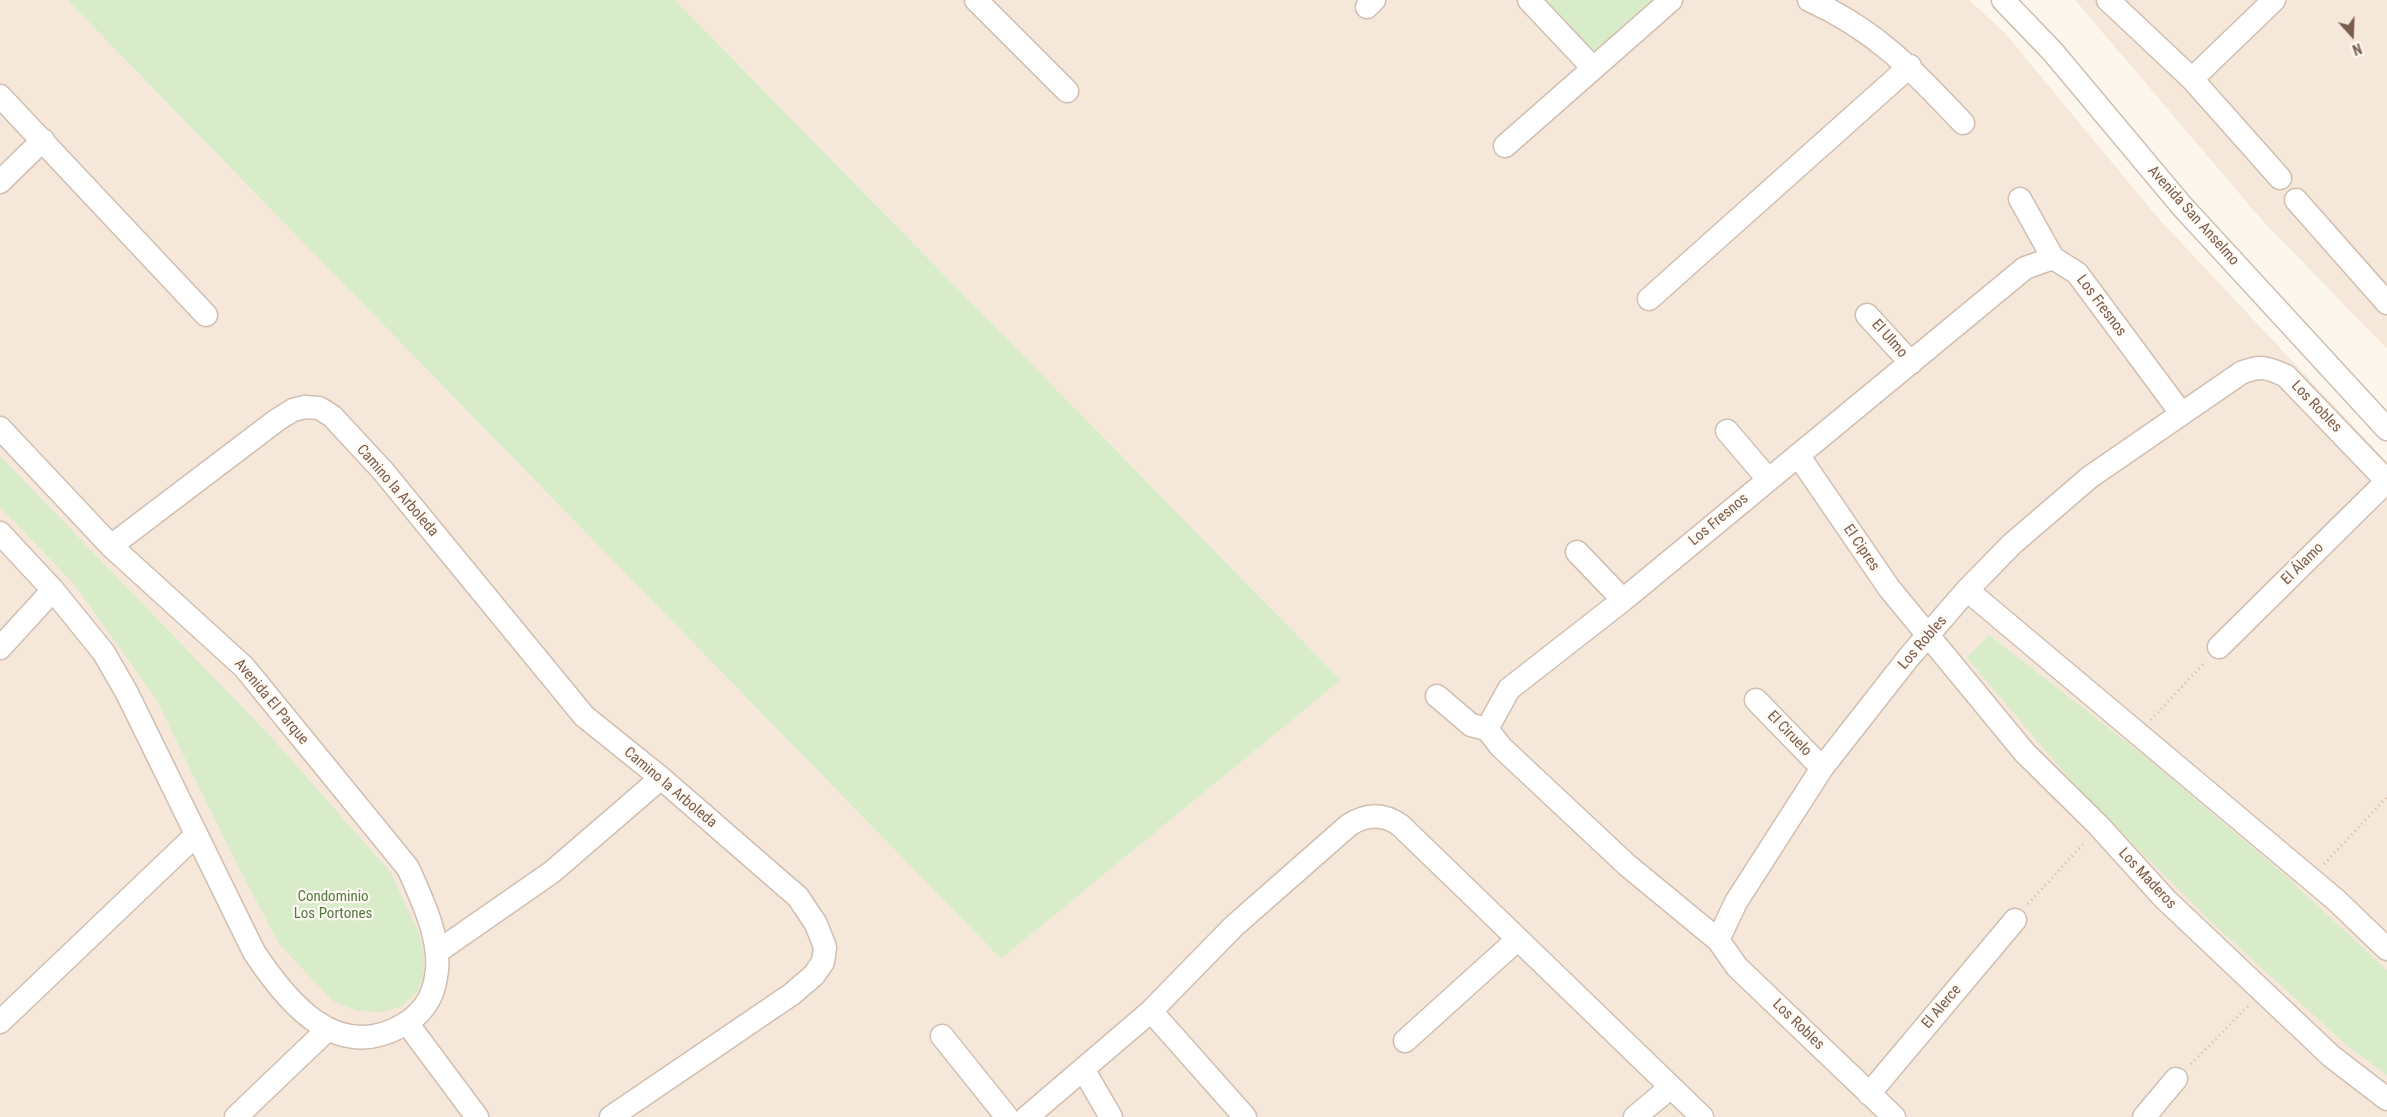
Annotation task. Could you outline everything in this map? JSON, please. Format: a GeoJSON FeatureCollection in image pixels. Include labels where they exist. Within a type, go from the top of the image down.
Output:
{"type":"FeatureCollection","features":[{"type":"Feature","properties":{"kind":"street"},"geometry":{"type":"LineString","coordinates":[[1529,0],[1594,68]]}},
{"type":"Feature","properties":{"kind":"street"},"geometry":{"type":"LineString","coordinates":[[1505,146],[1671,0]]}},
{"type":"Feature","properties":{"kind":"street"},"geometry":{"type":"LineString","coordinates":[[1809,0],[1831,10],[1864,30],[1910,66],[1964,123]]}},
{"type":"Feature","properties":{"kind":"street","name":"Avenida San Anselmo"},"geometry":{"type":"LineString","coordinates":[[2003,0],[2053,52],[2181,204],[2387,429]]}},
{"type":"Feature","properties":{"kind":"street"},"geometry":{"type":"LineString","coordinates":[[2108,0],[2192,80],[2280,178]]}},
{"type":"Feature","properties":{"kind":"street"},"geometry":{"type":"LineString","coordinates":[[2192,80],[2274,0]]}},
{"type":"Feature","properties":{"kind":"street"},"geometry":{"type":"LineString","coordinates":[[987,4],[1067,91]]}},
{"type":"Feature","properties":{"kind":"street"},"geometry":{"type":"LineString","coordinates":[[1649,299],[1910,66]]}},
{"type":"Feature","properties":{"kind":"street"},"geometry":{"type":"LineString","coordinates":[[0,96],[206,315]]}},
{"type":"Feature","properties":{"kind":"street"},"geometry":{"type":"LineString","coordinates":[[0,182],[43,140]]}},
{"type":"Feature","properties":{"kind":"street"},"geometry":{"type":"LineString","coordinates":[[2020,199],[2053,258]]}},
{"type":"Feature","properties":{"kind":"street"},"geometry":{"type":"LineString","coordinates":[[2296,200],[2387,303]]}},
{"type":"Feature","properties":{"kind":"street","name":"Los Fresnos"},"geometry":{"type":"LineString","coordinates":[[1487,729],[1509,689],[1623,600],[2025,268],[2053,258],[2077,272],[2181,413]]}},
{"type":"Feature","properties":{"kind":"street","name":"El Ulmo"},"geometry":{"type":"LineString","coordinates":[[1867,315],[1911,363]]}},
{"type":"Feature","properties":{"kind":"street","name":"Los Robles"},"geometry":{"type":"LineString","coordinates":[[1894,1117],[1737,966],[1718,940],[1736,902],[1822,768],[1909,658],[1967,590],[2012,544],[2090,477],[2241,372],[2256,367],[2271,369],[2286,376],[2387,481]]}},
{"type":"Feature","properties":{"kind":"street","name":"Camino la Arboleda"},"geometry":{"type":"LineString","coordinates":[[111,546],[277,420],[293,410],[305,407],[319,408],[332,416],[383,471],[584,716],[661,778],[798,897],[816,924],[825,946],[824,962],[814,975],[792,994],[611,1117]]}},
{"type":"Feature","properties":{"kind":"street","name":"Avenida El Parque"},"geometry":{"type":"LineString","coordinates":[[0,428],[111,546],[244,667],[408,868],[425,904],[436,952],[436,977],[428,1005],[407,1023],[387,1034],[354,1037],[327,1030],[302,1013],[276,987],[254,952],[128,693],[109,661],[53,590],[0,533]]}},
{"type":"Feature","properties":{"kind":"street"},"geometry":{"type":"LineString","coordinates":[[1727,431],[1768,479]]}},
{"type":"Feature","properties":{"kind":"street","name":"El Cipres"},"geometry":{"type":"LineString","coordinates":[[1798,455],[1889,588],[1929,636]]}},
{"type":"Feature","properties":{"kind":"street","name":"El Álamo"},"geometry":{"type":"LineString","coordinates":[[2219,647],[2387,481]]}},
{"type":"Feature","properties":{"kind":"street"},"geometry":{"type":"LineString","coordinates":[[1577,552],[1623,600]]}},
{"type":"Feature","properties":{"kind":"street"},"geometry":{"type":"LineString","coordinates":[[0,648],[53,590]]}},
{"type":"Feature","properties":{"kind":"street"},"geometry":{"type":"LineString","coordinates":[[1967,590],[2311,878],[2387,949]]}},
{"type":"Feature","properties":{"kind":"street","name":"Los Maderos"},"geometry":{"type":"LineString","coordinates":[[1929,636],[2025,752],[2099,826],[2165,899],[2331,1056],[2387,1099]]}},
{"type":"Feature","properties":{"kind":"street"},"geometry":{"type":"LineString","coordinates":[[1437,696],[1471,725],[1487,729],[1501,747],[1627,865],[1718,940]]}},
{"type":"Feature","properties":{"kind":"street","name":"El Ciruelo"},"geometry":{"type":"LineString","coordinates":[[1756,700],[1822,768]]}},
{"type":"Feature","properties":{"kind":"street"},"geometry":{"type":"LineString","coordinates":[[436,952],[552,872],[661,778]]}},
{"type":"Feature","properties":{"kind":"street"},"geometry":{"type":"LineString","coordinates":[[1027,1117],[1151,1011],[1234,926],[1349,825],[1365,817],[1384,816],[1400,825],[1702,1117]]}},
{"type":"Feature","properties":{"kind":"street"},"geometry":{"type":"LineString","coordinates":[[0,1022],[196,835]]}},
{"type":"Feature","properties":{"kind":"street","name":"El Alerce"},"geometry":{"type":"LineString","coordinates":[[1869,1094],[2015,920]]}},
{"type":"Feature","properties":{"kind":"street"},"geometry":{"type":"LineString","coordinates":[[1405,1040],[1518,939]]}},
{"type":"Feature","properties":{"kind":"street"},"geometry":{"type":"LineString","coordinates":[[1151,1011],[1245,1117]]}},
{"type":"Feature","properties":{"kind":"street"},"geometry":{"type":"LineString","coordinates":[[407,1023],[477,1117]]}},
{"type":"Feature","properties":{"kind":"street"},"geometry":{"type":"LineString","coordinates":[[236,1117],[327,1030]]}},
{"type":"Feature","properties":{"kind":"street"},"geometry":{"type":"LineString","coordinates":[[942,1036],[1007,1117]]}},
{"type":"Feature","properties":{"kind":"street"},"geometry":{"type":"LineString","coordinates":[[1083,1069],[1111,1117]]}},
{"type":"Feature","properties":{"kind":"street"},"geometry":{"type":"LineString","coordinates":[[2144,1117],[2176,1079]]}},
{"type":"Feature","properties":{"kind":"street"},"geometry":{"type":"LineString","coordinates":[[1635,1117],[1671,1087]]}},
{"type":"Feature","properties":{"kind":"path"},"geometry":{"type":"LineString","coordinates":[[2139,733],[2219,647]]}},
{"type":"Feature","properties":{"kind":"path"},"geometry":{"type":"LineString","coordinates":[[2311,878],[2387,797]]}},
{"type":"Feature","properties":{"kind":"path"},"geometry":{"type":"LineString","coordinates":[[2015,920],[2099,826]]}},
{"type":"Feature","properties":{"kind":"path"},"geometry":{"type":"LineString","coordinates":[[2176,1079],[2263,991]]}},
{"type":"Feature","properties":{"kind":"shaded area"},"geometry":{"type":"Polygon","coordinates":[[[0,0],[67,0],[1001,959],[1341,680],[675,0],[1969,0],[2005,33],[2158,218],[2387,462],[2387,1117],[0,1117],[0,0]]]}},
{"type":"Feature","properties":{"kind":"shaded area"},"geometry":{"type":"Polygon","coordinates":[[[2075,0],[2387,0],[2387,349],[2261,219],[2075,0]]]}},
{"type":"Feature","properties":{"kind":"green space"},"geometry":{"type":"Polygon","coordinates":[[[67,0],[675,0],[1341,680],[1001,959],[67,0]]]}},
{"type":"Feature","properties":{"kind":"green space"},"geometry":{"type":"Polygon","coordinates":[[[1543,0],[1661,0],[1596,53],[1543,0]]]}},
{"type":"Feature","properties":{"kind":"green space","name":"Condominio Los Portones"},"geometry":{"type":"Polygon","coordinates":[[[0,456],[272,738],[391,873],[417,929],[424,953],[424,976],[417,992],[402,1006],[383,1012],[358,1011],[333,1001],[279,944],[235,860],[156,699],[74,584],[0,507],[0,456]]]}},
{"type":"Feature","properties":{"kind":"green space"},"geometry":{"type":"Polygon","coordinates":[[[1989,635],[2147,758],[2281,872],[2387,970],[2387,1075],[2350,1048],[2220,930],[2084,796],[1967,658],[1989,635]]]}}]}
